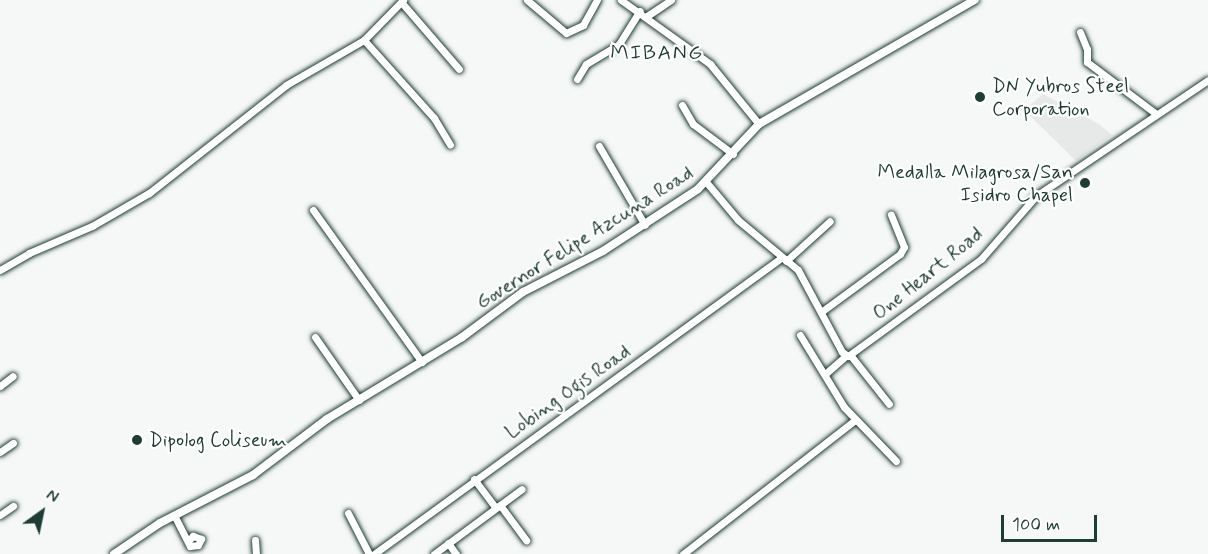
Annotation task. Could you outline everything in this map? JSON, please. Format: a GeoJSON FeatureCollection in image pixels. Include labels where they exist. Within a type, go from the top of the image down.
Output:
{"type":"FeatureCollection","features":[{"type":"Feature","properties":{"kind":"street"},"geometry":{"type":"LineString","coordinates":[[527,0],[548,20],[571,33],[583,25],[597,0]]}},
{"type":"Feature","properties":{"kind":"street"},"geometry":{"type":"LineString","coordinates":[[621,0],[644,14],[710,64],[759,124]]}},
{"type":"Feature","properties":{"kind":"street"},"geometry":{"type":"LineString","coordinates":[[577,79],[586,64],[619,44],[644,14],[671,0]]}},
{"type":"Feature","properties":{"kind":"street","name":"Governor Felipe Azcuna Road"},"geometry":{"type":"LineString","coordinates":[[114,554],[174,515],[253,475],[359,400],[422,362],[537,283],[645,225],[706,183],[759,124],[975,0]]}},
{"type":"Feature","properties":{"kind":"street"},"geometry":{"type":"LineString","coordinates":[[0,270],[29,253],[92,226],[149,193],[286,85],[364,40],[402,1],[459,69]]}},
{"type":"Feature","properties":{"kind":"street"},"geometry":{"type":"LineString","coordinates":[[1080,32],[1087,49],[1087,62],[1155,113]]}},
{"type":"Feature","properties":{"kind":"street"},"geometry":{"type":"LineString","coordinates":[[364,40],[434,118],[450,146]]}},
{"type":"Feature","properties":{"kind":"street","name":"One Heart Road"},"geometry":{"type":"LineString","coordinates":[[825,374],[981,259],[1036,196],[1155,113],[1208,80]]}},
{"type":"Feature","properties":{"kind":"street"},"geometry":{"type":"LineString","coordinates":[[682,105],[693,124],[733,154]]}},
{"type":"Feature","properties":{"kind":"street"},"geometry":{"type":"LineString","coordinates":[[599,146],[645,225]]}},
{"type":"Feature","properties":{"kind":"street"},"geometry":{"type":"LineString","coordinates":[[706,183],[728,210],[798,270],[848,356],[889,404]]}},
{"type":"Feature","properties":{"kind":"street"},"geometry":{"type":"LineString","coordinates":[[313,210],[422,362]]}},
{"type":"Feature","properties":{"kind":"street"},"geometry":{"type":"LineString","coordinates":[[821,312],[900,254],[904,247],[891,214]]}},
{"type":"Feature","properties":{"kind":"street","name":"Lobing Ogis Road"},"geometry":{"type":"LineString","coordinates":[[374,554],[474,479],[784,259],[830,221]]}},
{"type":"Feature","properties":{"kind":"street"},"geometry":{"type":"LineString","coordinates":[[800,334],[855,420],[896,461]]}},
{"type":"Feature","properties":{"kind":"street"},"geometry":{"type":"LineString","coordinates":[[315,337],[359,400]]}},
{"type":"Feature","properties":{"kind":"street"},"geometry":{"type":"LineString","coordinates":[[0,386],[13,376]]}},
{"type":"Feature","properties":{"kind":"street"},"geometry":{"type":"LineString","coordinates":[[682,554],[855,420]]}},
{"type":"Feature","properties":{"kind":"street"},"geometry":{"type":"LineString","coordinates":[[0,452],[13,443]]}},
{"type":"Feature","properties":{"kind":"street"},"geometry":{"type":"LineString","coordinates":[[474,479],[526,540]]}},
{"type":"Feature","properties":{"kind":"street"},"geometry":{"type":"LineString","coordinates":[[434,554],[522,489]]}},
{"type":"Feature","properties":{"kind":"street"},"geometry":{"type":"LineString","coordinates":[[0,515],[13,506]]}},
{"type":"Feature","properties":{"kind":"street"},"geometry":{"type":"LineString","coordinates":[[348,513],[369,554]]}},
{"type":"Feature","properties":{"kind":"street"},"geometry":{"type":"LineString","coordinates":[[174,515],[188,541]]}},
{"type":"Feature","properties":{"kind":"street"},"geometry":{"type":"LineString","coordinates":[[255,540],[256,554]]}},
{"type":"Feature","properties":{"kind":"street"},"geometry":{"type":"LineString","coordinates":[[448,543],[456,554]]}},
{"type":"Feature","properties":{"kind":"shaded area"},"geometry":{"type":"Polygon","coordinates":[[[1043,94],[1099,124],[1112,135],[1076,161],[1024,110],[1043,94]]]}},
{"type":"Feature","properties":{"kind":"place","name":"DN Yubros Steel Corporation"},"geometry":{"type":"Point","coordinates":[980,97]}},
{"type":"Feature","properties":{"kind":"place","name":"Medalla Milagrosa/San Isidro Chapel"},"geometry":{"type":"Point","coordinates":[1085,183]}},
{"type":"Feature","properties":{"kind":"place","name":"Dipolog Coliseum"},"geometry":{"type":"Point","coordinates":[137,440]}},
{"type":"Feature","properties":{"kind":"district","name":"MIBANG"},"geometry":{"type":"Point","coordinates":[657,53]}}]}
